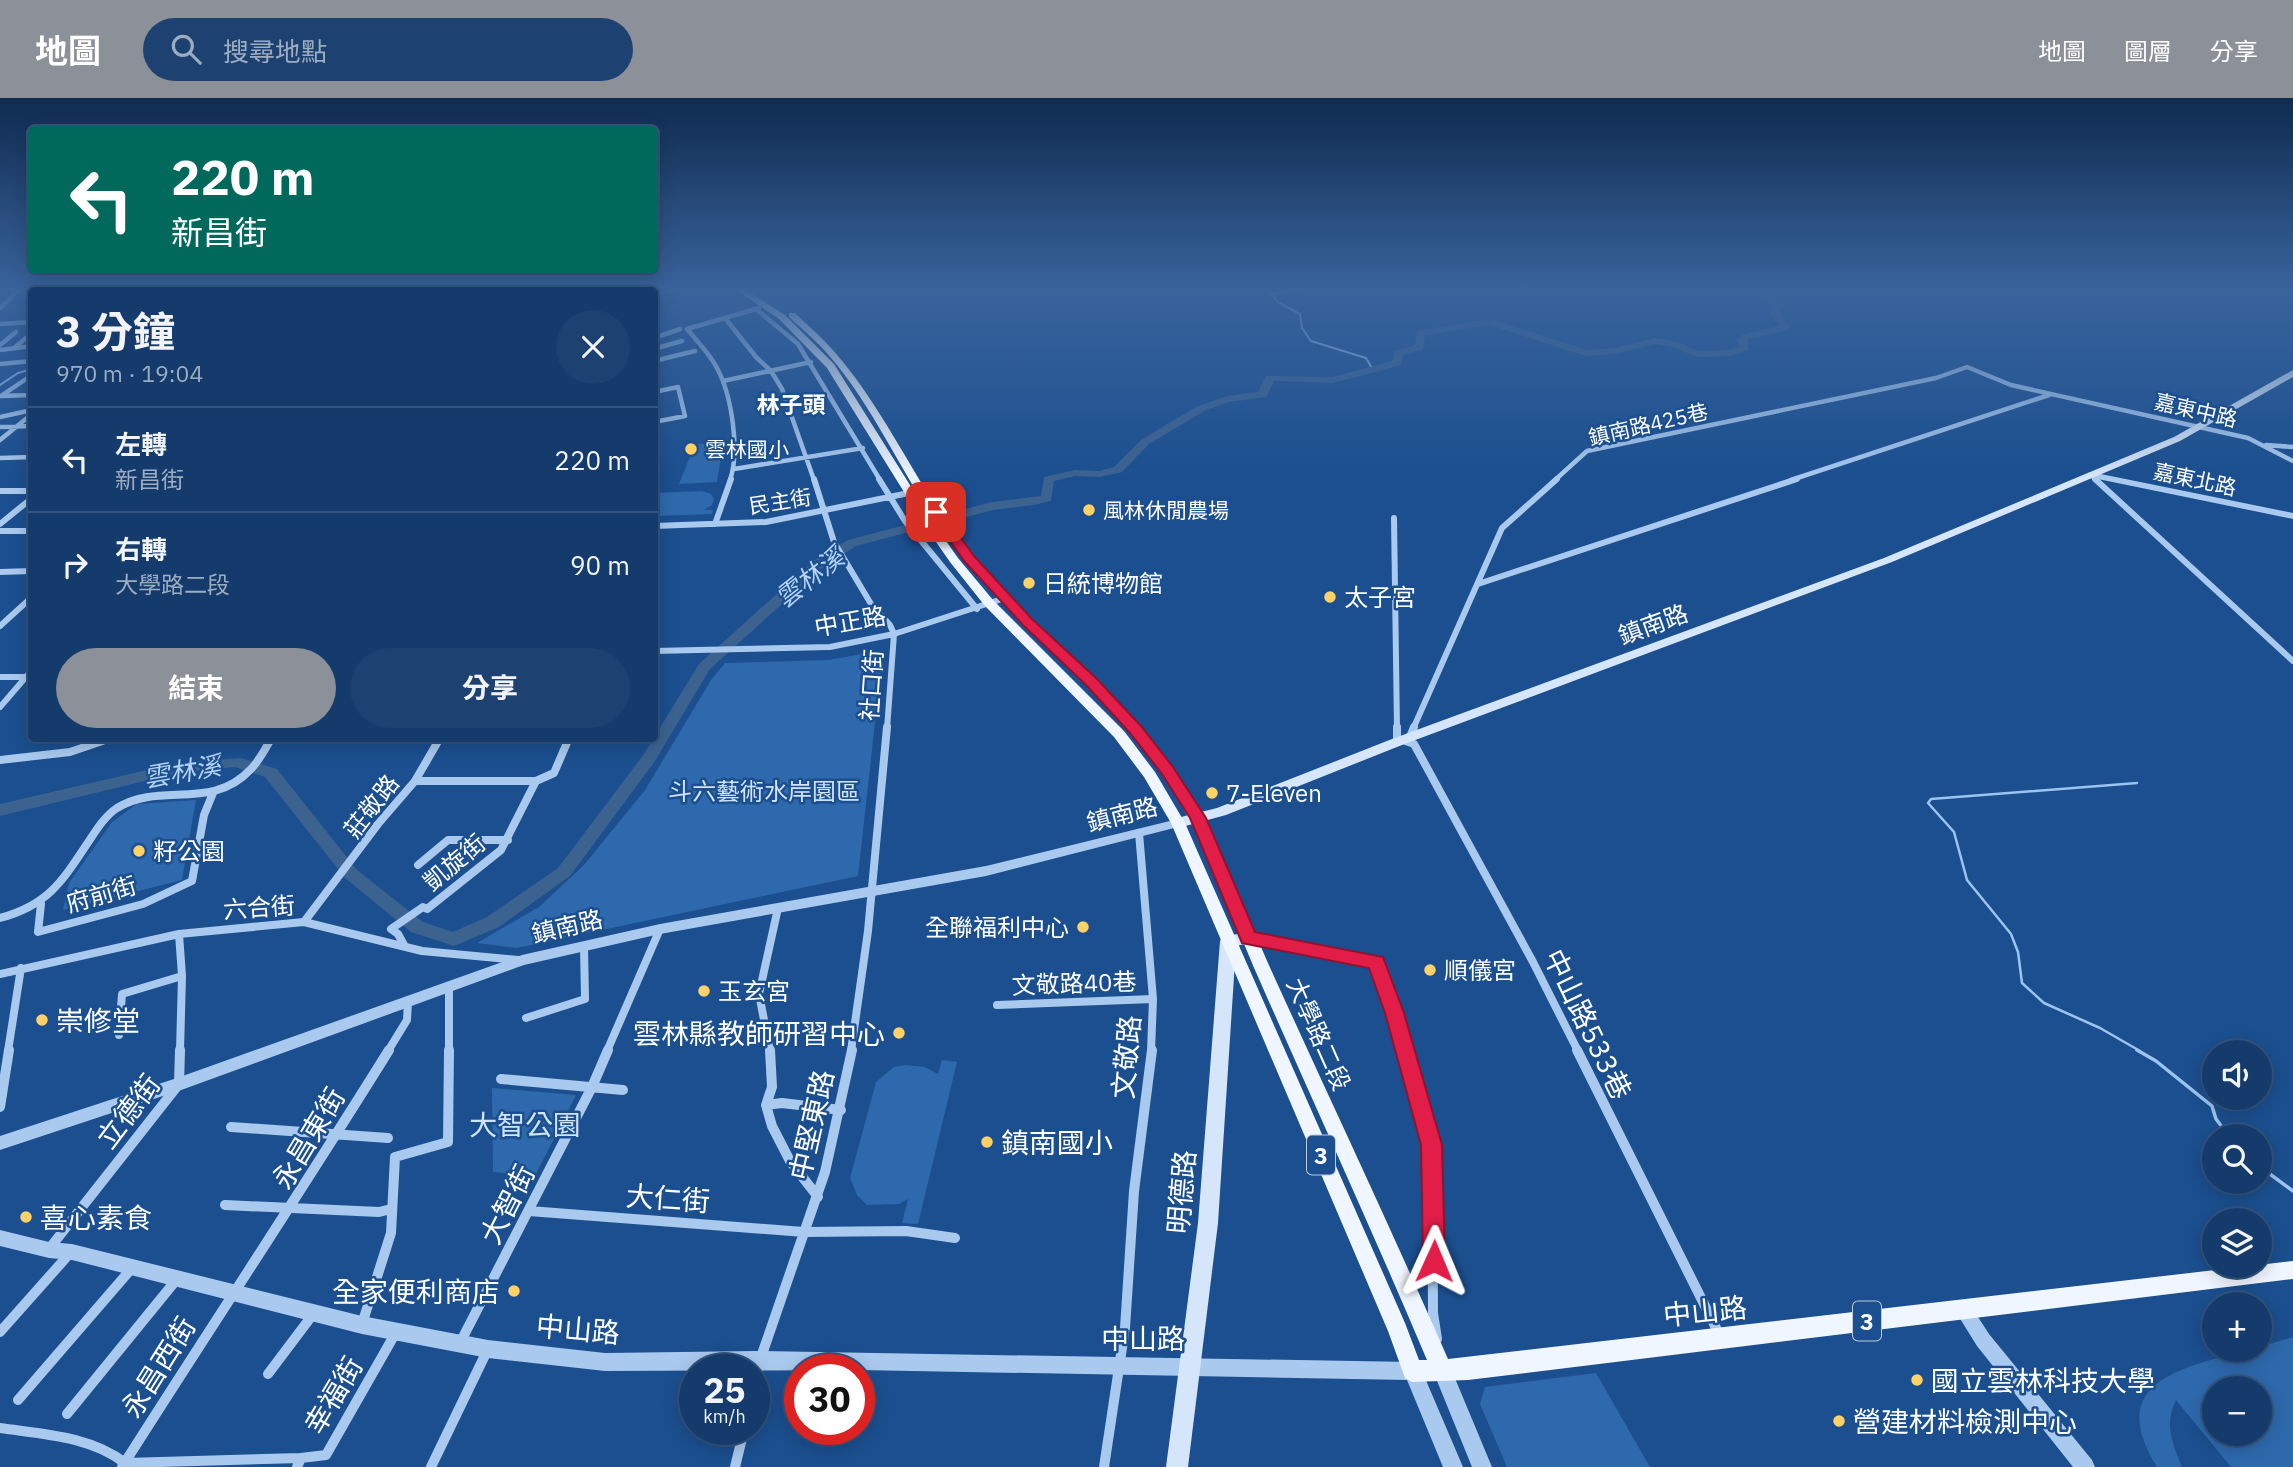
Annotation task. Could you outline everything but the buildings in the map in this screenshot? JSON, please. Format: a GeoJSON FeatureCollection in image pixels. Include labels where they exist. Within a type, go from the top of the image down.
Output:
{"type":"FeatureCollection","features":[{"type":"Feature","properties":{"kind":"main road","name":"大學路二段"},"geometry":{"type":"LineString","coordinates":[[823,351],[924,517],[937,523],[1005,598],[1091,681],[1135,729],[1198,818],[1248,938],[1442,1371]]}},
{"type":"Feature","properties":{"kind":"main road","name":"大學路二段"},"geometry":{"type":"LineString","coordinates":[[825,351],[842,363],[901,456],[983,606],[1119,734],[1150,775],[1178,823],[1398,1330],[1412,1371]]}},
{"type":"Feature","properties":{"kind":"main road","name":"鎮南路"},"geometry":{"type":"LineString","coordinates":[[1178,823],[1232,807],[1403,740],[1888,560],[2177,439],[2293,373]]}},
{"type":"Feature","properties":{"kind":"main road"},"geometry":{"type":"LineString","coordinates":[[888,458],[901,456]]}},
{"type":"Feature","properties":{"kind":"main road"},"geometry":{"type":"LineString","coordinates":[[1119,734],[1135,729]]}},
{"type":"Feature","properties":{"kind":"main road"},"geometry":{"type":"LineString","coordinates":[[1228,941],[1248,938]]}},
{"type":"Feature","properties":{"kind":"main road","name":"明德路"},"geometry":{"type":"LineString","coordinates":[[1177,1467],[1208,1223],[1228,941]]}},
{"type":"Feature","properties":{"kind":"main road","name":"中山路"},"geometry":{"type":"LineString","coordinates":[[1412,1371],[1442,1371],[2293,1270]]}},
{"type":"Feature","properties":{"kind":"street"},"geometry":{"type":"LineString","coordinates":[[18,362],[28,351]]}},
{"type":"Feature","properties":{"kind":"street"},"geometry":{"type":"LineString","coordinates":[[660,351],[667,358]]}},
{"type":"Feature","properties":{"kind":"street"},"geometry":{"type":"LineString","coordinates":[[658,360],[695,351]]}},
{"type":"Feature","properties":{"kind":"street"},"geometry":{"type":"LineString","coordinates":[[702,351],[717,368],[723,380],[732,412],[734,469],[715,524]]}},
{"type":"Feature","properties":{"kind":"street","name":"社口街"},"geometry":{"type":"LineString","coordinates":[[751,351],[771,371],[794,417],[834,542],[871,604],[890,625],[894,634],[885,779],[873,891]]}},
{"type":"Feature","properties":{"kind":"street","name":"大學路二段"},"geometry":{"type":"LineString","coordinates":[[803,351],[914,534],[983,606]]}},
{"type":"Feature","properties":{"kind":"street"},"geometry":{"type":"LineString","coordinates":[[0,364],[28,362]]}},
{"type":"Feature","properties":{"kind":"street"},"geometry":{"type":"LineString","coordinates":[[723,380],[811,362]]}},
{"type":"Feature","properties":{"kind":"street","name":"嘉東中路"},"geometry":{"type":"LineString","coordinates":[[1967,367],[2011,385],[2200,425],[2264,445],[2293,461]]}},
{"type":"Feature","properties":{"kind":"street","name":"鎮南路425巷"},"geometry":{"type":"LineString","coordinates":[[1403,740],[1502,528],[1587,451],[1936,378],[1967,367]]}},
{"type":"Feature","properties":{"kind":"street"},"geometry":{"type":"LineString","coordinates":[[0,396],[28,378]]}},
{"type":"Feature","properties":{"kind":"street"},"geometry":{"type":"LineString","coordinates":[[658,391],[678,387],[685,416],[658,421]]}},
{"type":"Feature","properties":{"kind":"street"},"geometry":{"type":"LineString","coordinates":[[1478,584],[2050,394]]}},
{"type":"Feature","properties":{"kind":"street"},"geometry":{"type":"LineString","coordinates":[[0,396],[28,395]]}},
{"type":"Feature","properties":{"kind":"street"},"geometry":{"type":"LineString","coordinates":[[0,417],[28,413]]}},
{"type":"Feature","properties":{"kind":"street"},"geometry":{"type":"LineString","coordinates":[[0,440],[28,416]]}},
{"type":"Feature","properties":{"kind":"street"},"geometry":{"type":"LineString","coordinates":[[0,427],[28,426]]}},
{"type":"Feature","properties":{"kind":"street"},"geometry":{"type":"LineString","coordinates":[[2264,445],[2293,447]]}},
{"type":"Feature","properties":{"kind":"street"},"geometry":{"type":"LineString","coordinates":[[734,469],[863,449]]}},
{"type":"Feature","properties":{"kind":"street"},"geometry":{"type":"LineString","coordinates":[[0,458],[28,457]]}},
{"type":"Feature","properties":{"kind":"street"},"geometry":{"type":"LineString","coordinates":[[2091,475],[2293,661]]}},
{"type":"Feature","properties":{"kind":"street","name":"嘉東北路"},"geometry":{"type":"LineString","coordinates":[[2091,475],[2293,516]]}},
{"type":"Feature","properties":{"kind":"street"},"geometry":{"type":"LineString","coordinates":[[0,491],[28,491]]}},
{"type":"Feature","properties":{"kind":"street","name":"民主街"},"geometry":{"type":"LineString","coordinates":[[658,526],[766,522],[909,493]]}},
{"type":"Feature","properties":{"kind":"street"},"geometry":{"type":"LineString","coordinates":[[0,524],[28,501]]}},
{"type":"Feature","properties":{"kind":"street"},"geometry":{"type":"LineString","coordinates":[[1394,518],[1403,740]]}},
{"type":"Feature","properties":{"kind":"street"},"geometry":{"type":"LineString","coordinates":[[0,531],[28,531]]}},
{"type":"Feature","properties":{"kind":"street"},"geometry":{"type":"LineString","coordinates":[[0,572],[28,571]]}},
{"type":"Feature","properties":{"kind":"street","name":"中正路"},"geometry":{"type":"LineString","coordinates":[[658,651],[830,648],[894,634],[1005,598]]}},
{"type":"Feature","properties":{"kind":"street"},"geometry":{"type":"LineString","coordinates":[[0,625],[28,600]]}},
{"type":"Feature","properties":{"kind":"street"},"geometry":{"type":"LineString","coordinates":[[0,677],[28,677]]}},
{"type":"Feature","properties":{"kind":"street"},"geometry":{"type":"LineString","coordinates":[[0,707],[28,677]]}},
{"type":"Feature","properties":{"kind":"street","name":"中山路533巷"},"geometry":{"type":"LineString","coordinates":[[1403,740],[1414,744],[1533,962],[1721,1338]]}},
{"type":"Feature","properties":{"kind":"street"},"geometry":{"type":"LineString","coordinates":[[0,760],[48,757],[101,742]]}},
{"type":"Feature","properties":{"kind":"street","name":"府前街"},"geometry":{"type":"LineString","coordinates":[[0,918],[19,914],[41,904],[55,890],[104,818],[119,807],[133,800],[151,797],[213,793],[251,768],[269,742]]}},
{"type":"Feature","properties":{"kind":"street","name":"莊敬路"},"geometry":{"type":"LineString","coordinates":[[304,922],[378,824],[415,781],[438,742]]}},
{"type":"Feature","properties":{"kind":"street","name":"凱旋街"},"geometry":{"type":"LineString","coordinates":[[404,945],[398,934],[391,929],[423,907],[427,909],[500,850],[508,840],[537,781],[554,773],[567,742]]}},
{"type":"Feature","properties":{"kind":"street"},"geometry":{"type":"LineString","coordinates":[[415,781],[537,781]]}},
{"type":"Feature","properties":{"kind":"street","name":"府前街"},"geometry":{"type":"LineString","coordinates":[[41,904],[38,932],[143,904],[192,881],[204,815],[213,793]]}},
{"type":"Feature","properties":{"kind":"street","name":"鎮南路"},"geometry":{"type":"LineString","coordinates":[[0,1143],[179,1084],[522,960],[660,929],[986,871],[1178,823]]}},
{"type":"Feature","properties":{"kind":"street","name":"文敬路"},"geometry":{"type":"LineString","coordinates":[[1104,1467],[1129,1288],[1135,1191],[1152,1047],[1153,999],[1139,834]]}},
{"type":"Feature","properties":{"kind":"street"},"geometry":{"type":"LineString","coordinates":[[418,865],[448,840],[508,840]]}},
{"type":"Feature","properties":{"kind":"street","name":"中堅東路"},"geometry":{"type":"LineString","coordinates":[[762,1354],[818,1197],[841,1110],[873,891]]}},
{"type":"Feature","properties":{"kind":"street"},"geometry":{"type":"LineString","coordinates":[[778,908],[759,994],[769,1041],[772,1087],[766,1105],[772,1126],[790,1161],[818,1197]]}},
{"type":"Feature","properties":{"kind":"street","name":"六合街"},"geometry":{"type":"LineString","coordinates":[[0,974],[179,934],[304,922],[422,951],[522,960]]}},
{"type":"Feature","properties":{"kind":"street","name":"大智街"},"geometry":{"type":"LineString","coordinates":[[460,1344],[592,1087],[660,929]]}},
{"type":"Feature","properties":{"kind":"street","name":"立德街"},"geometry":{"type":"LineString","coordinates":[[48,1250],[179,1084],[182,976],[179,934]]}},
{"type":"Feature","properties":{"kind":"street"},"geometry":{"type":"LineString","coordinates":[[1248,938],[1376,962],[1395,1013],[1432,1145],[1433,1312],[1442,1371],[1482,1467]]}},
{"type":"Feature","properties":{"kind":"street"},"geometry":{"type":"LineString","coordinates":[[526,1018],[585,999],[584,946]]}},
{"type":"Feature","properties":{"kind":"street"},"geometry":{"type":"LineString","coordinates":[[0,1107],[21,968]]}},
{"type":"Feature","properties":{"kind":"street"},"geometry":{"type":"LineString","coordinates":[[119,1035],[122,994],[182,976]]}},
{"type":"Feature","properties":{"kind":"street"},"geometry":{"type":"LineString","coordinates":[[362,1325],[391,1233],[395,1157],[448,1142],[449,985]]}},
{"type":"Feature","properties":{"kind":"street","name":"文敬路40巷"},"geometry":{"type":"LineString","coordinates":[[997,1005],[1153,999]]}},
{"type":"Feature","properties":{"kind":"street","name":"永昌東街"},"geometry":{"type":"LineString","coordinates":[[233,1292],[291,1208],[407,1020],[408,1001]]}},
{"type":"Feature","properties":{"kind":"street"},"geometry":{"type":"LineString","coordinates":[[501,1079],[623,1090]]}},
{"type":"Feature","properties":{"kind":"street"},"geometry":{"type":"LineString","coordinates":[[766,1105],[782,1103],[841,1110]]}},
{"type":"Feature","properties":{"kind":"street"},"geometry":{"type":"LineString","coordinates":[[232,1128],[388,1138]]}},
{"type":"Feature","properties":{"kind":"street"},"geometry":{"type":"LineString","coordinates":[[225,1205],[379,1212],[391,1209]]}},
{"type":"Feature","properties":{"kind":"street","name":"大仁街"},"geometry":{"type":"LineString","coordinates":[[529,1211],[804,1232],[906,1231],[955,1238]]}},
{"type":"Feature","properties":{"kind":"street","name":"中山路"},"geometry":{"type":"LineString","coordinates":[[0,1238],[48,1250],[72,1252],[362,1325],[460,1344],[605,1362],[679,1361]]}},
{"type":"Feature","properties":{"kind":"street"},"geometry":{"type":"LineString","coordinates":[[0,1332],[72,1252]]}},
{"type":"Feature","properties":{"kind":"street"},"geometry":{"type":"LineString","coordinates":[[18,1400],[133,1267]]}},
{"type":"Feature","properties":{"kind":"street"},"geometry":{"type":"LineString","coordinates":[[67,1414],[177,1278]]}},
{"type":"Feature","properties":{"kind":"street","name":"永昌西街"},"geometry":{"type":"LineString","coordinates":[[123,1465],[233,1292]]}},
{"type":"Feature","properties":{"kind":"street"},"geometry":{"type":"LineString","coordinates":[[1963,1309],[1992,1350],[2085,1467]]}},
{"type":"Feature","properties":{"kind":"street"},"geometry":{"type":"LineString","coordinates":[[268,1374],[314,1312]]}},
{"type":"Feature","properties":{"kind":"street","name":"幸福街"},"geometry":{"type":"LineString","coordinates":[[299,1462],[326,1455],[397,1330]]}},
{"type":"Feature","properties":{"kind":"street"},"geometry":{"type":"LineString","coordinates":[[431,1467],[488,1349]]}},
{"type":"Feature","properties":{"kind":"street","name":"中山路"},"geometry":{"type":"LineString","coordinates":[[770,1360],[1412,1371]]}},
{"type":"Feature","properties":{"kind":"street"},"geometry":{"type":"LineString","coordinates":[[1412,1371],[1453,1467]]}},
{"type":"Feature","properties":{"kind":"street"},"geometry":{"type":"LineString","coordinates":[[0,1428],[50,1435],[116,1453],[123,1465],[299,1462]]}},
{"type":"Feature","properties":{"kind":"street"},"geometry":{"type":"LineString","coordinates":[[735,1467],[740,1445]]}},
{"type":"Feature","properties":{"kind":"green space"},"geometry":{"type":"Polygon","coordinates":[[[724,443],[719,456],[717,482],[679,484],[695,444],[724,443]]]}},
{"type":"Feature","properties":{"kind":"green space"},"geometry":{"type":"Polygon","coordinates":[[[702,491],[711,494],[714,499],[712,505],[704,510],[713,510],[712,514],[658,516],[658,493],[702,491]]]}},
{"type":"Feature","properties":{"kind":"green space","name":"斗六藝術水岸園區"},"geometry":{"type":"Polygon","coordinates":[[[883,650],[858,876],[517,948],[477,943],[539,907],[584,865],[645,790],[711,680],[725,663],[829,660],[883,650]]]}},
{"type":"Feature","properties":{"kind":"green space","name":"籽公園"},"geometry":{"type":"Polygon","coordinates":[[[196,800],[182,880],[63,910],[69,883],[112,822],[137,804],[196,800]]]}},
{"type":"Feature","properties":{"kind":"green space"},"geometry":{"type":"Polygon","coordinates":[[[942,1060],[957,1062],[918,1224],[902,1223],[908,1199],[899,1204],[867,1205],[857,1195],[850,1178],[876,1082],[894,1067],[905,1065],[925,1067],[938,1074],[942,1060]]]}},
{"type":"Feature","properties":{"kind":"green space","name":"大智公園"},"geometry":{"type":"Polygon","coordinates":[[[492,1088],[576,1095],[535,1176],[493,1172],[492,1088]]]}},
{"type":"Feature","properties":{"kind":"green space"},"geometry":{"type":"Polygon","coordinates":[[[2293,1337],[2293,1467],[2231,1467],[2214,1446],[2272,1446],[2272,1376],[2202,1376],[2202,1432],[2176,1400],[2170,1425],[2182,1467],[2157,1467],[2143,1437],[2140,1414],[2146,1396],[2160,1382],[2179,1371],[2202,1363],[2272,1362],[2272,1343],[2293,1337]]]}},
{"type":"Feature","properties":{"kind":"green space"},"geometry":{"type":"Polygon","coordinates":[[[1596,1373],[1650,1467],[1507,1467],[1480,1404],[1485,1387],[1596,1373]]]}},
{"type":"Feature","properties":{"kind":"waterway"},"geometry":{"type":"LineString","coordinates":[[1343,351],[1366,358],[1373,370]]}},
{"type":"Feature","properties":{"kind":"waterway","name":"雲林溪"},"geometry":{"type":"LineString","coordinates":[[0,810],[182,767],[236,762],[271,773],[351,874],[417,927],[454,939],[493,922],[564,872],[650,757],[704,667],[817,565],[852,543],[992,506],[1047,498],[1048,479],[1075,473],[1099,474],[1118,470],[1145,442],[1200,409],[1227,399],[1262,395],[1270,378],[1333,380],[1397,363],[1398,353],[1406,351]]}},
{"type":"Feature","properties":{"kind":"waterway","name":"雲林溪"},"geometry":{"type":"LineString","coordinates":[[1579,351],[1586,353],[1615,351]]}},
{"type":"Feature","properties":{"kind":"waterway","name":"雲林溪"},"geometry":{"type":"LineString","coordinates":[[1690,351],[1697,354],[1737,351]]}},
{"type":"Feature","properties":{"kind":"waterway"},"geometry":{"type":"LineString","coordinates":[[0,385],[18,373],[28,370]]}},
{"type":"Feature","properties":{"kind":"waterway"},"geometry":{"type":"LineString","coordinates":[[2137,783],[1931,799],[1928,803],[1954,832],[1967,880],[2011,934],[2018,952],[2022,983],[2044,1003],[2100,1028],[2140,1051]]}},
{"type":"Feature","properties":{"kind":"waterway"},"geometry":{"type":"LineString","coordinates":[[2137,1050],[2156,1061],[2212,1106],[2220,1124]]}},
{"type":"Feature","properties":{"kind":"waterway"},"geometry":{"type":"LineString","coordinates":[[2272,1176],[2293,1191]]}},
{"type":"Feature","properties":{"kind":"place","name":"雲林國小"},"geometry":{"type":"Point","coordinates":[691,449]}},
{"type":"Feature","properties":{"kind":"place","name":"風林休閒農場"},"geometry":{"type":"Point","coordinates":[1089,510]}},
{"type":"Feature","properties":{"kind":"place","name":"日統博物館"},"geometry":{"type":"Point","coordinates":[1029,583]}},
{"type":"Feature","properties":{"kind":"place","name":"太子宮"},"geometry":{"type":"Point","coordinates":[1330,597]}},
{"type":"Feature","properties":{"kind":"place","name":"7-Eleven"},"geometry":{"type":"Point","coordinates":[1212,793]}},
{"type":"Feature","properties":{"kind":"place","name":"籽公園"},"geometry":{"type":"Point","coordinates":[139,851]}},
{"type":"Feature","properties":{"kind":"place","name":"全聯福利中心"},"geometry":{"type":"Point","coordinates":[1083,927]}},
{"type":"Feature","properties":{"kind":"place","name":"順儀宮"},"geometry":{"type":"Point","coordinates":[1430,970]}},
{"type":"Feature","properties":{"kind":"place","name":"玉玄宮"},"geometry":{"type":"Point","coordinates":[704,991]}},
{"type":"Feature","properties":{"kind":"place","name":"崇修堂"},"geometry":{"type":"Point","coordinates":[42,1020]}},
{"type":"Feature","properties":{"kind":"place","name":"雲林縣教師研習中心"},"geometry":{"type":"Point","coordinates":[899,1033]}},
{"type":"Feature","properties":{"kind":"place","name":"鎮南國小"},"geometry":{"type":"Point","coordinates":[987,1142]}},
{"type":"Feature","properties":{"kind":"place","name":"喜心素食"},"geometry":{"type":"Point","coordinates":[26,1217]}},
{"type":"Feature","properties":{"kind":"place","name":"全家便利商店"},"geometry":{"type":"Point","coordinates":[514,1291]}},
{"type":"Feature","properties":{"kind":"place","name":"國立雲林科技大學"},"geometry":{"type":"Point","coordinates":[1917,1380]}},
{"type":"Feature","properties":{"kind":"place","name":"營建材料檢測中心"},"geometry":{"type":"Point","coordinates":[1839,1421]}},
{"type":"Feature","properties":{"kind":"district","name":"林子頭"},"geometry":{"type":"Point","coordinates":[791,404]}},
{"type":"Feature","properties":{"kind":"route"},"geometry":{"type":"LineString","coordinates":[[936,512],[969,559],[1027,622],[1091,681],[1135,729],[1167,771],[1198,818],[1248,938],[1376,962],[1395,1013],[1432,1145],[1434,1261]]}}]}
